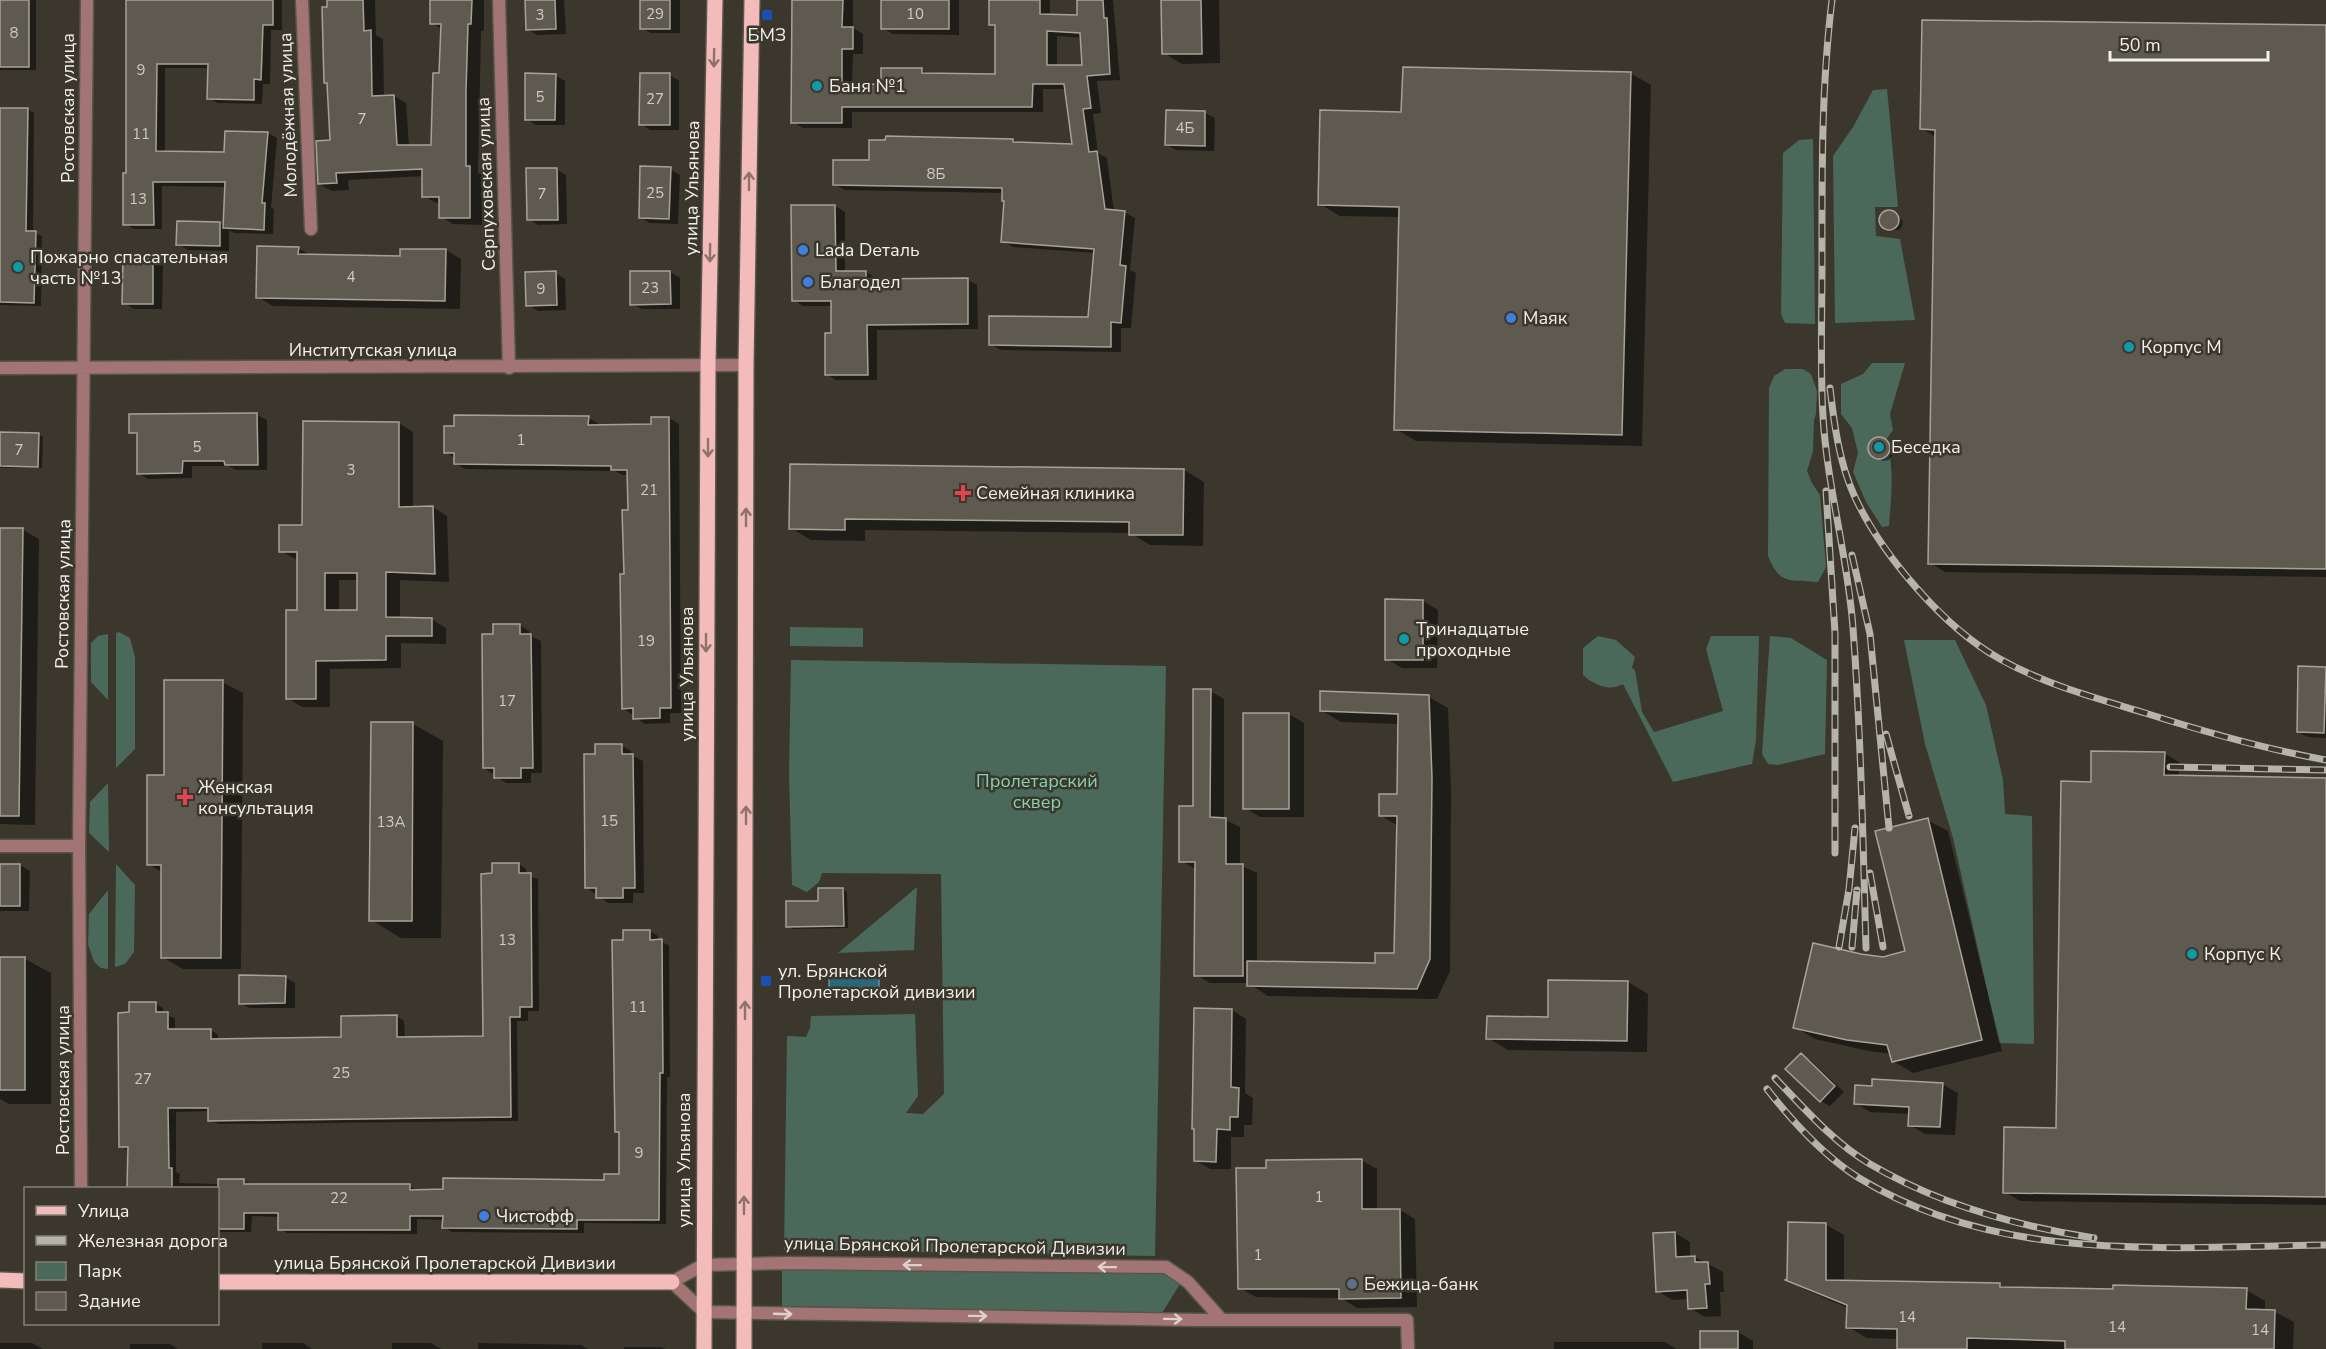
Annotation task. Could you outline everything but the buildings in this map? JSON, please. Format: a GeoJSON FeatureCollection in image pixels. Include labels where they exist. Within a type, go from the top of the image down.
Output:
{"type":"FeatureCollection","features":[{"type":"Feature","properties":{"kind":"main road","name":"улица Ульянова"},"geometry":{"type":"LineString","coordinates":[[704,1349],[708,366],[715,0]]}},
{"type":"Feature","properties":{"kind":"main road"},"geometry":{"type":"LineString","coordinates":[[744,1349],[746,365],[752,0]]}},
{"type":"Feature","properties":{"kind":"main road"},"geometry":{"type":"LineString","coordinates":[[0,1280],[24,1281]]}},
{"type":"Feature","properties":{"kind":"main road","name":"улица Брянской Пролетарской Дивизии"},"geometry":{"type":"LineString","coordinates":[[219,1282],[672,1282]]}},
{"type":"Feature","properties":{"kind":"street","name":"Ростовская улица"},"geometry":{"type":"LineString","coordinates":[[81,1187],[79,846],[87,0]]}},
{"type":"Feature","properties":{"kind":"street","name":"Молодёжная улица"},"geometry":{"type":"LineString","coordinates":[[302,0],[311,230]]}},
{"type":"Feature","properties":{"kind":"street","name":"Серпуховская улица"},"geometry":{"type":"LineString","coordinates":[[499,0],[508,368]]}},
{"type":"Feature","properties":{"kind":"street","name":"Институтская улица"},"geometry":{"type":"LineString","coordinates":[[0,368],[508,368],[746,365]]}},
{"type":"Feature","properties":{"kind":"street"},"geometry":{"type":"LineString","coordinates":[[0,846],[79,846]]}},
{"type":"Feature","properties":{"kind":"street","name":"улица Брянской Пролетарской Дивизии"},"geometry":{"type":"LineString","coordinates":[[672,1282],[703,1265],[1166,1267],[1188,1282],[1221,1320]]}},
{"type":"Feature","properties":{"kind":"street"},"geometry":{"type":"LineString","coordinates":[[672,1282],[704,1312],[1221,1320],[1407,1320],[1408,1349]]}},
{"type":"Feature","properties":{"kind":"green space"},"geometry":{"type":"Polygon","coordinates":[[[1887,89],[1898,207],[1875,207],[1876,236],[1900,239],[1915,320],[1835,323],[1833,156],[1853,127],[1873,90],[1887,89]]]}},
{"type":"Feature","properties":{"kind":"green space"},"geometry":{"type":"Polygon","coordinates":[[[1813,139],[1815,324],[1785,323],[1781,314],[1783,153],[1799,140],[1813,139]]]}},
{"type":"Feature","properties":{"kind":"green space"},"geometry":{"type":"Polygon","coordinates":[[[1872,363],[1905,363],[1890,414],[1893,430],[1886,440],[1891,461],[1891,494],[1889,526],[1882,527],[1866,502],[1853,472],[1858,453],[1852,428],[1841,414],[1841,384],[1863,374],[1872,363]]]}},
{"type":"Feature","properties":{"kind":"green space"},"geometry":{"type":"Polygon","coordinates":[[[1785,369],[1803,369],[1811,374],[1817,391],[1813,451],[1807,471],[1820,495],[1826,567],[1818,582],[1782,577],[1772,566],[1768,556],[1769,388],[1774,376],[1785,369]]]}},
{"type":"Feature","properties":{"kind":"green space"},"geometry":{"type":"Polygon","coordinates":[[[790,627],[863,628],[863,647],[790,646],[790,627]]]}},
{"type":"Feature","properties":{"kind":"green space"},"geometry":{"type":"Polygon","coordinates":[[[119,632],[130,638],[135,657],[135,749],[116,768],[116,633],[119,632]]]}},
{"type":"Feature","properties":{"kind":"green space"},"geometry":{"type":"Polygon","coordinates":[[[108,634],[108,700],[91,682],[91,643],[98,636],[108,634]]]}},
{"type":"Feature","properties":{"kind":"green space"},"geometry":{"type":"Polygon","coordinates":[[[1598,636],[1616,640],[1635,657],[1632,668],[1635,670],[1642,712],[1654,732],[1723,711],[1706,649],[1711,636],[1759,636],[1756,740],[1752,764],[1673,782],[1623,684],[1612,687],[1602,686],[1583,675],[1583,648],[1598,636]]]}},
{"type":"Feature","properties":{"kind":"green space"},"geometry":{"type":"Polygon","coordinates":[[[1770,636],[1791,638],[1827,660],[1825,754],[1778,765],[1768,764],[1762,754],[1770,636]]]}},
{"type":"Feature","properties":{"kind":"green space"},"geometry":{"type":"Polygon","coordinates":[[[1904,640],[1955,640],[1986,705],[2003,780],[2005,814],[2032,816],[2034,1044],[1999,1043],[1953,838],[1925,744],[1904,640]]]}},
{"type":"Feature","properties":{"kind":"green space","name":"Пролетарский сквер"},"geometry":{"type":"Polygon","coordinates":[[[791,660],[1166,666],[1155,1256],[784,1250],[787,1036],[806,1037],[810,1028],[811,1016],[915,1014],[918,1096],[906,1113],[923,1114],[944,1094],[941,874],[822,873],[819,882],[807,892],[792,885],[789,774],[791,660]]]}},
{"type":"Feature","properties":{"kind":"green space"},"geometry":{"type":"Polygon","coordinates":[[[108,783],[109,852],[89,833],[90,802],[108,783]]]}},
{"type":"Feature","properties":{"kind":"green space"},"geometry":{"type":"Polygon","coordinates":[[[116,864],[135,885],[134,952],[125,964],[115,967],[116,864]]]}},
{"type":"Feature","properties":{"kind":"green space"},"geometry":{"type":"Polygon","coordinates":[[[917,887],[914,950],[838,953],[917,887]]]}},
{"type":"Feature","properties":{"kind":"green space"},"geometry":{"type":"Polygon","coordinates":[[[108,890],[108,969],[101,968],[94,962],[88,944],[89,914],[108,890]]]}},
{"type":"Feature","properties":{"kind":"green space"},"geometry":{"type":"Polygon","coordinates":[[[782,1269],[1164,1274],[1180,1284],[1162,1313],[782,1306],[782,1269]]]}},
{"type":"Feature","properties":{"kind":"water"},"geometry":{"type":"Polygon","coordinates":[[[879,969],[879,994],[829,995],[829,970],[879,969]]]}},
{"type":"Feature","properties":{"kind":"railway"},"geometry":{"type":"LineString","coordinates":[[1832,0],[1823,134],[1822,397],[1825,443],[1847,575],[1853,628],[1860,748],[1866,948]]}},
{"type":"Feature","properties":{"kind":"railway"},"geometry":{"type":"LineString","coordinates":[[1830,388],[1835,429],[1844,469],[1865,517],[1880,541],[1916,587],[1936,609],[1979,645],[2017,668],[2053,684],[2190,727],[2280,751],[2326,760]]}},
{"type":"Feature","properties":{"kind":"railway"},"geometry":{"type":"LineString","coordinates":[[1826,491],[1835,633],[1835,853]]}},
{"type":"Feature","properties":{"kind":"railway"},"geometry":{"type":"LineString","coordinates":[[1852,555],[1870,634],[1889,828]]}},
{"type":"Feature","properties":{"kind":"railway"},"geometry":{"type":"LineString","coordinates":[[1886,734],[1909,816]]}},
{"type":"Feature","properties":{"kind":"railway"},"geometry":{"type":"LineString","coordinates":[[2170,767],[2326,770]]}},
{"type":"Feature","properties":{"kind":"railway"},"geometry":{"type":"LineString","coordinates":[[1839,947],[1849,889],[1855,828]]}},
{"type":"Feature","properties":{"kind":"railway"},"geometry":{"type":"LineString","coordinates":[[1870,873],[1883,947]]}},
{"type":"Feature","properties":{"kind":"railway"},"geometry":{"type":"LineString","coordinates":[[1852,947],[1857,890]]}},
{"type":"Feature","properties":{"kind":"railway"},"geometry":{"type":"LineString","coordinates":[[1775,1078],[1819,1124],[1844,1146],[1896,1178],[1978,1212],[2036,1227],[2094,1238]]}},
{"type":"Feature","properties":{"kind":"railway"},"geometry":{"type":"LineString","coordinates":[[1767,1089],[1809,1137],[1859,1178],[1913,1206],[1969,1225],[2027,1238],[2086,1244],[2146,1247],[2326,1245]]}},
{"type":"Feature","properties":{"kind":"place","name":"БМЗ"},"geometry":{"type":"Point","coordinates":[767,15]}},
{"type":"Feature","properties":{"kind":"place","name":"Баня №1"},"geometry":{"type":"Point","coordinates":[817,86]}},
{"type":"Feature","properties":{"kind":"place","name":"Lada Dеталь"},"geometry":{"type":"Point","coordinates":[803,250]}},
{"type":"Feature","properties":{"kind":"place","name":"Пожарно спасательная часть №13"},"geometry":{"type":"Point","coordinates":[18,267]}},
{"type":"Feature","properties":{"kind":"place","name":"Благодел"},"geometry":{"type":"Point","coordinates":[808,282]}},
{"type":"Feature","properties":{"kind":"place","name":"Маяк"},"geometry":{"type":"Point","coordinates":[1511,318]}},
{"type":"Feature","properties":{"kind":"place","name":"Корпус М"},"geometry":{"type":"Point","coordinates":[2129,347]}},
{"type":"Feature","properties":{"kind":"place","name":"Беседка"},"geometry":{"type":"Point","coordinates":[1879,447]}},
{"type":"Feature","properties":{"kind":"place","name":"Семейная клиника"},"geometry":{"type":"Point","coordinates":[963,493]}},
{"type":"Feature","properties":{"kind":"place","name":"Тринадцатые проходные"},"geometry":{"type":"Point","coordinates":[1404,639]}},
{"type":"Feature","properties":{"kind":"place","name":"Женская консультация"},"geometry":{"type":"Point","coordinates":[185,797]}},
{"type":"Feature","properties":{"kind":"place","name":"Корпус К"},"geometry":{"type":"Point","coordinates":[2192,954]}},
{"type":"Feature","properties":{"kind":"place","name":"ул. Брянской Пролетарской дивизии"},"geometry":{"type":"Point","coordinates":[766,981]}},
{"type":"Feature","properties":{"kind":"place","name":"Чистофф"},"geometry":{"type":"Point","coordinates":[484,1216]}},
{"type":"Feature","properties":{"kind":"place","name":"Бежица-банк"},"geometry":{"type":"Point","coordinates":[1352,1284]}}]}
